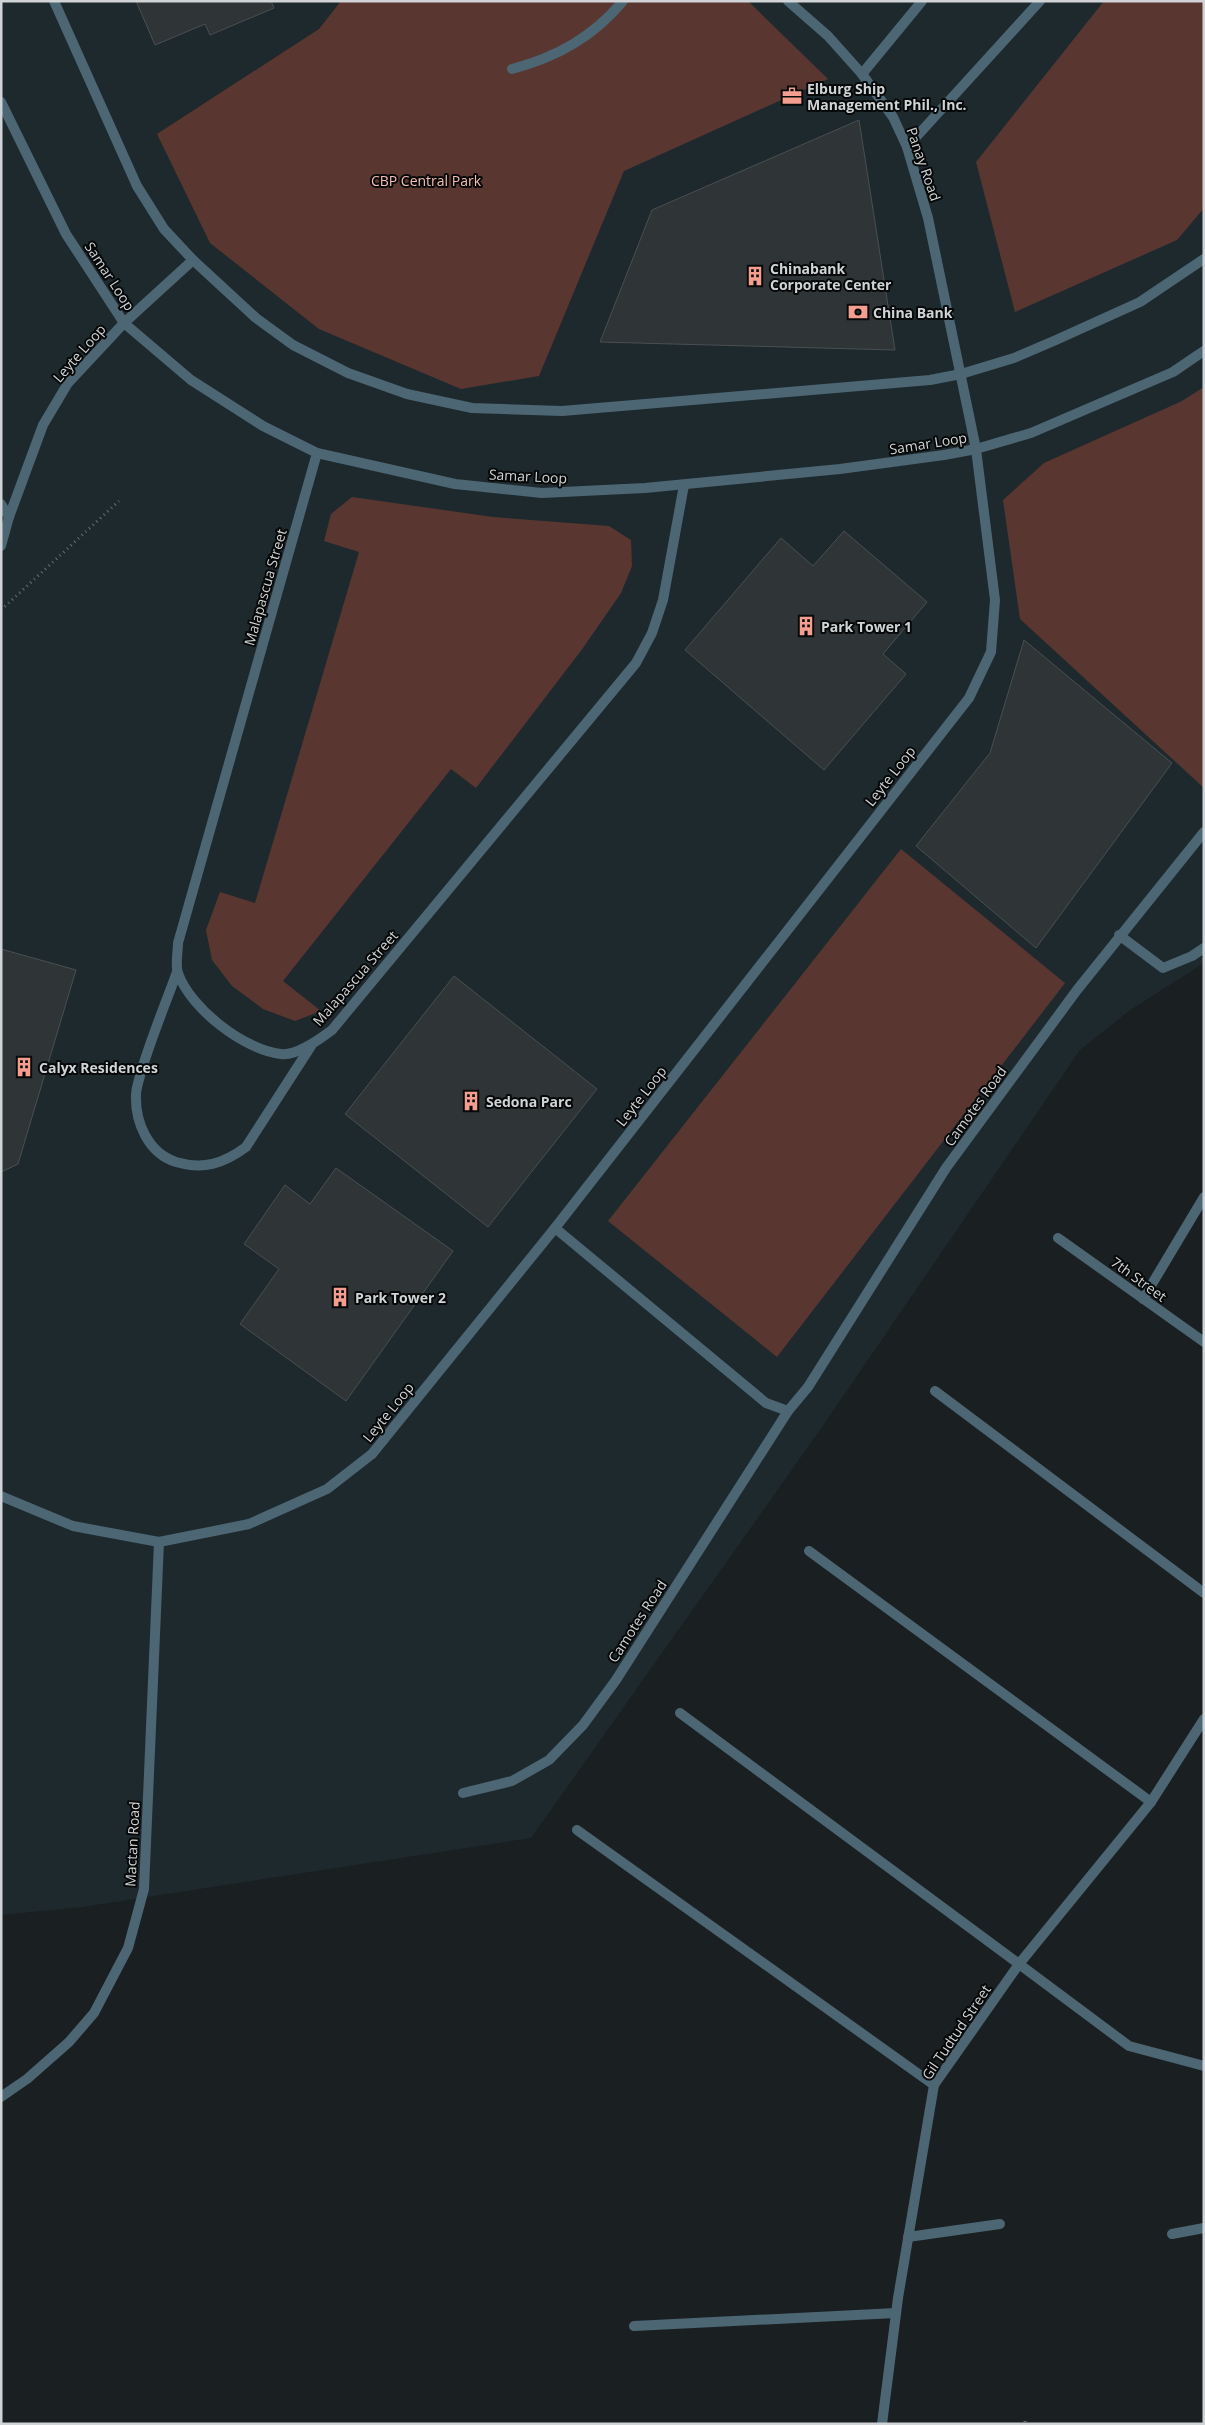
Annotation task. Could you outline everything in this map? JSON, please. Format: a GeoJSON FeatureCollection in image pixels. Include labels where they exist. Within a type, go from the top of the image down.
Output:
{"type":"FeatureCollection","features":[{"type":"Feature","properties":{"kind":"street"},"geometry":{"type":"LineString","coordinates":[[54,1],[137,186],[164,228],[193,260],[246,310],[293,345],[348,373],[398,391],[472,408],[562,411],[930,380],[962,374],[1014,358],[1140,302],[1204,259]]}},
{"type":"Feature","properties":{"kind":"street"},"geometry":{"type":"LineString","coordinates":[[512,69],[532,64],[577,43],[605,22],[622,1]]}},
{"type":"Feature","properties":{"kind":"street","name":"Panay Road"},"geometry":{"type":"LineString","coordinates":[[788,1],[828,36],[862,74],[893,117],[906,147],[928,218],[962,374]]}},
{"type":"Feature","properties":{"kind":"street"},"geometry":{"type":"LineString","coordinates":[[862,74],[922,1]]}},
{"type":"Feature","properties":{"kind":"street"},"geometry":{"type":"LineString","coordinates":[[906,147],[1040,1]]}},
{"type":"Feature","properties":{"kind":"street","name":"Samar Loop"},"geometry":{"type":"LineString","coordinates":[[1,102],[66,234],[124,323],[192,380],[263,426],[317,453],[456,484],[542,493],[684,485],[840,469],[976,449],[1031,432],[1173,372],[1204,351]]}},
{"type":"Feature","properties":{"kind":"street","name":"Leyte Loop"},"geometry":{"type":"LineString","coordinates":[[1,546],[9,518],[43,425],[68,383],[124,323],[193,260]]}},
{"type":"Feature","properties":{"kind":"street","name":"Leyte Loop"},"geometry":{"type":"LineString","coordinates":[[1,1496],[73,1526],[159,1542],[249,1524],[327,1489],[372,1454],[555,1228],[969,698],[991,652],[995,600],[976,449],[962,374]]}},
{"type":"Feature","properties":{"kind":"street","name":"Malapascua Street"},"geometry":{"type":"LineString","coordinates":[[317,453],[178,943],[177,972],[194,1002],[219,1024],[253,1046],[282,1055],[311,1046],[332,1030],[636,663],[652,633],[663,600],[684,485]]}},
{"type":"Feature","properties":{"kind":"street"},"geometry":{"type":"LineString","coordinates":[[1,504],[9,518]]}},
{"type":"Feature","properties":{"kind":"street","name":"Camotes Road"},"geometry":{"type":"LineString","coordinates":[[463,1793],[512,1782],[549,1760],[582,1724],[616,1680],[788,1411],[808,1387],[946,1168],[1077,990],[1204,832]]}},
{"type":"Feature","properties":{"kind":"street"},"geometry":{"type":"LineString","coordinates":[[1120,935],[1163,968],[1192,956],[1204,948]]}},
{"type":"Feature","properties":{"kind":"street"},"geometry":{"type":"LineString","coordinates":[[177,972],[147,1053],[136,1093],[136,1113],[142,1132],[155,1148],[172,1160],[191,1166],[211,1166],[230,1159],[246,1147],[311,1046]]}},
{"type":"Feature","properties":{"kind":"street"},"geometry":{"type":"LineString","coordinates":[[1143,1299],[1204,1197]]}},
{"type":"Feature","properties":{"kind":"street"},"geometry":{"type":"LineString","coordinates":[[555,1228],[766,1403],[788,1411]]}},
{"type":"Feature","properties":{"kind":"street","name":"7th Street"},"geometry":{"type":"LineString","coordinates":[[1058,1238],[1204,1342]]}},
{"type":"Feature","properties":{"kind":"street"},"geometry":{"type":"LineString","coordinates":[[935,1391],[1204,1593]]}},
{"type":"Feature","properties":{"kind":"street","name":"Mactan Road"},"geometry":{"type":"LineString","coordinates":[[1,2097],[27,2079],[69,2042],[94,2013],[128,1948],[144,1889],[159,1542]]}},
{"type":"Feature","properties":{"kind":"street"},"geometry":{"type":"LineString","coordinates":[[810,1551],[1151,1802]]}},
{"type":"Feature","properties":{"kind":"street"},"geometry":{"type":"LineString","coordinates":[[680,1713],[1128,2046],[1204,2066]]}},
{"type":"Feature","properties":{"kind":"street","name":"Gil Tudtud Street"},"geometry":{"type":"LineString","coordinates":[[882,2424],[896,2313],[934,2085],[1019,1964],[1151,1802],[1204,1719]]}},
{"type":"Feature","properties":{"kind":"street"},"geometry":{"type":"LineString","coordinates":[[577,1830],[934,2085]]}},
{"type":"Feature","properties":{"kind":"street"},"geometry":{"type":"LineString","coordinates":[[908,2237],[1000,2224]]}},
{"type":"Feature","properties":{"kind":"street"},"geometry":{"type":"LineString","coordinates":[[1172,2234],[1204,2228]]}},
{"type":"Feature","properties":{"kind":"street"},"geometry":{"type":"LineString","coordinates":[[634,2326],[896,2313]]}},
{"type":"Feature","properties":{"kind":"path"},"geometry":{"type":"LineString","coordinates":[[1,610],[119,501]]}},
{"type":"Feature","properties":{"kind":"shaded area"},"geometry":{"type":"Polygon","coordinates":[[[1,1],[1204,1],[1204,963],[1129,1011],[1080,1050],[820,1430],[531,1838],[82,1907],[1,1915],[1,1]]]}},
{"type":"Feature","properties":{"kind":"green space","name":"CBP Central Park"},"geometry":{"type":"Polygon","coordinates":[[[341,1],[748,1],[828,79],[624,171],[539,376],[461,389],[319,329],[210,243],[157,134],[319,29],[341,1]]]}},
{"type":"Feature","properties":{"kind":"green space"},"geometry":{"type":"Polygon","coordinates":[[[1104,1],[1204,1],[1204,208],[1177,240],[1015,312],[976,162],[1104,1]]]}},
{"type":"Feature","properties":{"kind":"green space"},"geometry":{"type":"Polygon","coordinates":[[[1204,387],[1204,788],[1020,619],[1003,500],[1044,463],[1182,401],[1204,387]]]}},
{"type":"Feature","properties":{"kind":"green space"},"geometry":{"type":"Polygon","coordinates":[[[352,497],[493,517],[609,526],[631,540],[632,566],[621,593],[583,648],[476,788],[451,769],[283,981],[321,1011],[295,1021],[263,1009],[232,986],[212,960],[206,930],[220,892],[255,903],[359,552],[324,541],[331,514],[352,497]]]}},
{"type":"Feature","properties":{"kind":"green space"},"geometry":{"type":"Polygon","coordinates":[[[901,849],[1065,983],[777,1357],[608,1221],[901,849]]]}},
{"type":"Feature","properties":{"kind":"building"},"geometry":{"type":"Polygon","coordinates":[[[136,1],[271,1],[274,8],[210,35],[205,24],[155,45],[136,1]]]}},
{"type":"Feature","properties":{"kind":"building","name":"Chinabank Corporate Center"},"geometry":{"type":"Polygon","coordinates":[[[859,120],[895,350],[600,342],[652,210],[859,120]]]}},
{"type":"Feature","properties":{"kind":"building","name":"Park Tower 1"},"geometry":{"type":"Polygon","coordinates":[[[844,531],[927,602],[883,654],[906,674],[824,770],[685,650],[781,538],[813,566],[844,531]]]}},
{"type":"Feature","properties":{"kind":"building"},"geometry":{"type":"Polygon","coordinates":[[[1024,640],[1172,763],[1036,948],[916,846],[990,753],[1024,640]]]}},
{"type":"Feature","properties":{"kind":"building","name":"Calyx Residences"},"geometry":{"type":"Polygon","coordinates":[[[1,949],[76,970],[18,1164],[1,1172],[1,949]]]}},
{"type":"Feature","properties":{"kind":"building","name":"Sedona Parc"},"geometry":{"type":"Polygon","coordinates":[[[454,976],[597,1089],[488,1227],[345,1114],[454,976]]]}},
{"type":"Feature","properties":{"kind":"building","name":"Park Tower 2"},"geometry":{"type":"Polygon","coordinates":[[[336,1168],[453,1251],[346,1401],[240,1324],[279,1269],[244,1244],[285,1185],[310,1204],[336,1168]]]}},
{"type":"Feature","properties":{"kind":"place","name":"Elburg Ship Management Phil., Inc."},"geometry":{"type":"Point","coordinates":[792,96]}},
{"type":"Feature","properties":{"kind":"place","name":"Chinabank Corporate Center"},"geometry":{"type":"Point","coordinates":[755,276]}},
{"type":"Feature","properties":{"kind":"place","name":"China Bank"},"geometry":{"type":"Point","coordinates":[858,312]}},
{"type":"Feature","properties":{"kind":"place","name":"Park Tower 1"},"geometry":{"type":"Point","coordinates":[806,626]}},
{"type":"Feature","properties":{"kind":"place","name":"Calyx Residences"},"geometry":{"type":"Point","coordinates":[24,1067]}},
{"type":"Feature","properties":{"kind":"place","name":"Sedona Parc"},"geometry":{"type":"Point","coordinates":[471,1101]}},
{"type":"Feature","properties":{"kind":"place","name":"Park Tower 2"},"geometry":{"type":"Point","coordinates":[340,1297]}}]}
